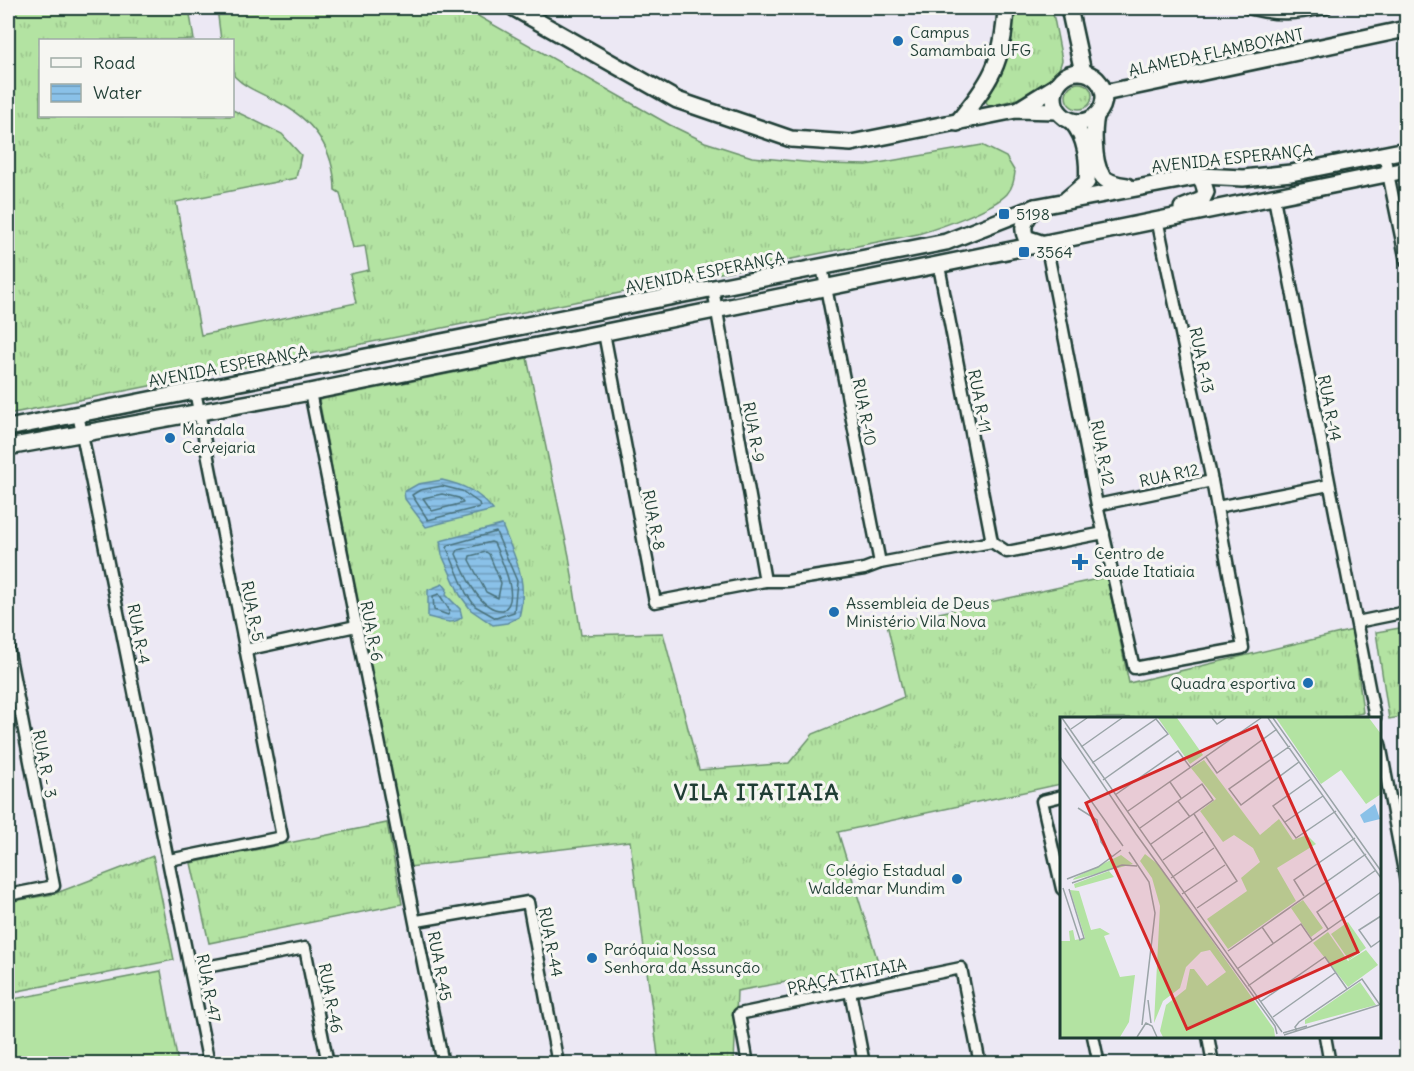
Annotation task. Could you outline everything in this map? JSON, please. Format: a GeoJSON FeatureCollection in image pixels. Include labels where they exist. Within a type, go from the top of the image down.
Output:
{"type":"FeatureCollection","features":[{"type":"Feature","properties":{"kind":"main road"},"geometry":{"type":"LineString","coordinates":[[514,8],[677,100],[791,139],[851,143],[1017,110],[1057,111],[1081,132],[1088,169],[1087,182],[1062,203]]}},
{"type":"Feature","properties":{"kind":"main road"},"geometry":{"type":"LineString","coordinates":[[984,117],[979,108],[999,59],[1006,8]]}},
{"type":"Feature","properties":{"kind":"main road"},"geometry":{"type":"LineString","coordinates":[[1070,8],[1083,72]]}},
{"type":"Feature","properties":{"kind":"main road","name":"ALAMEDA FLAMBOYANT"},"geometry":{"type":"LineString","coordinates":[[1104,93],[1407,29]]}},
{"type":"Feature","properties":{"kind":"main road"},"geometry":{"type":"LineString","coordinates":[[1017,110],[1056,86],[1066,75],[1083,72],[1098,80],[1104,93],[1103,105],[1096,116],[1093,133],[1100,174],[1109,182],[1133,187]]}},
{"type":"Feature","properties":{"kind":"main road"},"geometry":{"type":"LineString","coordinates":[[957,123],[987,85]]}},
{"type":"Feature","properties":{"kind":"main road"},"geometry":{"type":"LineString","coordinates":[[1056,86],[1054,101],[1057,111]]}},
{"type":"Feature","properties":{"kind":"main road"},"geometry":{"type":"LineString","coordinates":[[1072,122],[1085,122],[1096,116]]}},
{"type":"Feature","properties":{"kind":"main road","name":"AVENIDA ESPERANÇA"},"geometry":{"type":"LineString","coordinates":[[8,429],[946,242],[1035,207],[1133,187],[1201,176],[1232,178],[1291,173],[1407,150]]}},
{"type":"Feature","properties":{"kind":"main road"},"geometry":{"type":"LineString","coordinates":[[8,447],[310,392],[939,266],[1157,219],[1407,171]]}},
{"type":"Feature","properties":{"kind":"main road"},"geometry":{"type":"LineString","coordinates":[[1157,219],[1202,200],[1206,192],[1201,176]]}},
{"type":"Feature","properties":{"kind":"main road"},"geometry":{"type":"LineString","coordinates":[[1035,207],[1024,222],[1023,230],[1026,238],[1044,243]]}},
{"type":"Feature","properties":{"kind":"street"},"geometry":{"type":"LineString","coordinates":[[1248,8],[1273,15],[1326,8]]}},
{"type":"Feature","properties":{"kind":"street"},"geometry":{"type":"LineString","coordinates":[[1384,154],[1407,261]]}},
{"type":"Feature","properties":{"kind":"street","name":"RUA R-14"},"geometry":{"type":"LineString","coordinates":[[1274,198],[1375,717]]}},
{"type":"Feature","properties":{"kind":"street","name":"RUA R-13"},"geometry":{"type":"LineString","coordinates":[[1134,668],[1243,648],[1212,481],[1157,219]]}},
{"type":"Feature","properties":{"kind":"street","name":"RUA R-12"},"geometry":{"type":"LineString","coordinates":[[1044,243],[1097,505],[1134,668]]}},
{"type":"Feature","properties":{"kind":"street","name":"RUA R-11"},"geometry":{"type":"LineString","coordinates":[[939,266],[992,542]]}},
{"type":"Feature","properties":{"kind":"street","name":"RUA R-10"},"geometry":{"type":"LineString","coordinates":[[822,267],[880,563]]}},
{"type":"Feature","properties":{"kind":"street","name":"RUA R-9"},"geometry":{"type":"LineString","coordinates":[[713,289],[765,580]]}},
{"type":"Feature","properties":{"kind":"street","name":"RUA R-8"},"geometry":{"type":"LineString","coordinates":[[604,333],[655,602],[765,580]]}},
{"type":"Feature","properties":{"kind":"street","name":"RUA R-5"},"geometry":{"type":"LineString","coordinates":[[169,860],[282,837],[195,391]]}},
{"type":"Feature","properties":{"kind":"street","name":"RUA R-6"},"geometry":{"type":"LineString","coordinates":[[310,392],[406,875]]}},
{"type":"Feature","properties":{"kind":"street","name":"RUA R-4"},"geometry":{"type":"LineString","coordinates":[[78,414],[180,918]]}},
{"type":"Feature","properties":{"kind":"street","name":"RUA R12"},"geometry":{"type":"LineString","coordinates":[[1097,505],[1212,481]]}},
{"type":"Feature","properties":{"kind":"street"},"geometry":{"type":"LineString","coordinates":[[1217,507],[1329,485]]}},
{"type":"Feature","properties":{"kind":"street"},"geometry":{"type":"LineString","coordinates":[[765,580],[787,581],[864,569],[880,563],[992,542],[1007,552],[1104,533]]}},
{"type":"Feature","properties":{"kind":"street"},"geometry":{"type":"LineString","coordinates":[[1357,622],[1407,612]]}},
{"type":"Feature","properties":{"kind":"street"},"geometry":{"type":"LineString","coordinates":[[245,650],[356,627]]}},
{"type":"Feature","properties":{"kind":"street","name":"RUA R - 3"},"geometry":{"type":"LineString","coordinates":[[8,647],[54,886],[8,895]]}},
{"type":"Feature","properties":{"kind":"street"},"geometry":{"type":"LineString","coordinates":[[1381,749],[1407,882]]}},
{"type":"Feature","properties":{"kind":"street"},"geometry":{"type":"LineString","coordinates":[[1060,796],[1042,801],[1060,880]]}},
{"type":"Feature","properties":{"kind":"street","name":"RUA R-45"},"geometry":{"type":"LineString","coordinates":[[406,875],[417,921],[443,1064]]}},
{"type":"Feature","properties":{"kind":"street","name":"RUA R-44"},"geometry":{"type":"LineString","coordinates":[[417,921],[528,902],[558,1064]]}},
{"type":"Feature","properties":{"kind":"street","name":"RUA R-47"},"geometry":{"type":"LineString","coordinates":[[180,918],[209,1064]]}},
{"type":"Feature","properties":{"kind":"street","name":"RUA R-46"},"geometry":{"type":"LineString","coordinates":[[190,970],[305,948],[328,1064]]}},
{"type":"Feature","properties":{"kind":"street","name":"PRAÇA ITATIAIA"},"geometry":{"type":"LineString","coordinates":[[748,1064],[739,1014],[961,968],[980,1064]]}},
{"type":"Feature","properties":{"kind":"street"},"geometry":{"type":"LineString","coordinates":[[850,991],[864,1064]]}},
{"type":"Feature","properties":{"kind":"street"},"geometry":{"type":"LineString","coordinates":[[1093,1038],[1099,1064]]}},
{"type":"Feature","properties":{"kind":"street"},"geometry":{"type":"LineString","coordinates":[[1208,1038],[1213,1064]]}},
{"type":"Feature","properties":{"kind":"street"},"geometry":{"type":"LineString","coordinates":[[1325,1038],[1330,1064]]}},
{"type":"Feature","properties":{"kind":"green space"},"geometry":{"type":"Polygon","coordinates":[[[8,8],[189,8],[194,39],[39,39],[39,117],[234,117],[234,110],[282,134],[301,155],[296,178],[176,202],[201,335],[356,303],[350,274],[369,270],[365,246],[353,248],[340,193],[335,190],[334,174],[325,147],[310,125],[299,115],[248,87],[234,76],[234,39],[221,39],[217,8],[464,8],[670,125],[705,142],[752,157],[825,164],[867,165],[982,145],[1006,157],[1015,172],[1012,186],[1000,200],[952,223],[918,234],[8,414],[8,8]]]}},
{"type":"Feature","properties":{"kind":"green space"},"geometry":{"type":"Polygon","coordinates":[[[1012,8],[1052,8],[1062,60],[1058,71],[1043,88],[1022,97],[989,106],[986,102],[1004,68],[1012,8]]]}},
{"type":"Feature","properties":{"kind":"green space"},"geometry":{"type":"Polygon","coordinates":[[[1079,83],[1088,87],[1092,96],[1088,105],[1079,109],[1070,105],[1066,96],[1070,87],[1079,83]]]}},
{"type":"Feature","properties":{"kind":"green space"},"geometry":{"type":"Polygon","coordinates":[[[527,358],[569,556],[581,635],[663,633],[699,770],[789,763],[813,734],[904,697],[887,624],[1107,577],[1129,683],[1353,630],[1363,713],[1345,717],[1060,717],[1060,784],[838,832],[879,965],[737,991],[734,1063],[659,1063],[630,841],[409,867],[319,400],[527,358]]]}},
{"type":"Feature","properties":{"kind":"green space"},"geometry":{"type":"Polygon","coordinates":[[[1406,627],[1406,716],[1389,719],[1376,632],[1406,627]]]}},
{"type":"Feature","properties":{"kind":"green space"},"geometry":{"type":"Polygon","coordinates":[[[387,823],[402,904],[209,943],[191,863],[387,823]]]}},
{"type":"Feature","properties":{"kind":"green space"},"geometry":{"type":"Polygon","coordinates":[[[153,856],[174,960],[8,993],[8,902],[54,894],[153,856]]]}},
{"type":"Feature","properties":{"kind":"green space"},"geometry":{"type":"Polygon","coordinates":[[[161,971],[178,1063],[8,1063],[8,1000],[161,971]]]}},
{"type":"Feature","properties":{"kind":"water"},"geometry":{"type":"Polygon","coordinates":[[[442,480],[470,490],[482,498],[493,510],[426,527],[405,499],[404,492],[418,484],[442,480]]]}},
{"type":"Feature","properties":{"kind":"water"},"geometry":{"type":"Polygon","coordinates":[[[502,525],[519,570],[522,604],[519,617],[507,623],[493,625],[471,610],[460,595],[442,555],[440,541],[502,525]]]}},
{"type":"Feature","properties":{"kind":"water"},"geometry":{"type":"Polygon","coordinates":[[[443,584],[447,589],[446,595],[460,609],[462,617],[454,622],[428,617],[428,590],[443,584]]]}},
{"type":"Feature","properties":{"kind":"place","name":"Campus Samambaia UFG"},"geometry":{"type":"Point","coordinates":[898,41]}},
{"type":"Feature","properties":{"kind":"place","name":"5198"},"geometry":{"type":"Point","coordinates":[1004,214]}},
{"type":"Feature","properties":{"kind":"place","name":"3564"},"geometry":{"type":"Point","coordinates":[1024,252]}},
{"type":"Feature","properties":{"kind":"place","name":"Mandala Cervejaria"},"geometry":{"type":"Point","coordinates":[170,438]}},
{"type":"Feature","properties":{"kind":"place","name":"Centro de Saude Itatiaia"},"geometry":{"type":"Point","coordinates":[1080,562]}},
{"type":"Feature","properties":{"kind":"place","name":"Assembleia de Deus Ministério Vila Nova"},"geometry":{"type":"Point","coordinates":[834,612]}},
{"type":"Feature","properties":{"kind":"place","name":"Quadra esportiva"},"geometry":{"type":"Point","coordinates":[1308,683]}},
{"type":"Feature","properties":{"kind":"place","name":"Colégio Estadual Waldemar Mundim"},"geometry":{"type":"Point","coordinates":[957,879]}},
{"type":"Feature","properties":{"kind":"place","name":"Paróquia Nossa Senhora da Assunção"},"geometry":{"type":"Point","coordinates":[592,958]}},
{"type":"Feature","properties":{"kind":"district","name":"VILA ITATIAIA"},"geometry":{"type":"Point","coordinates":[757,792]}}]}
